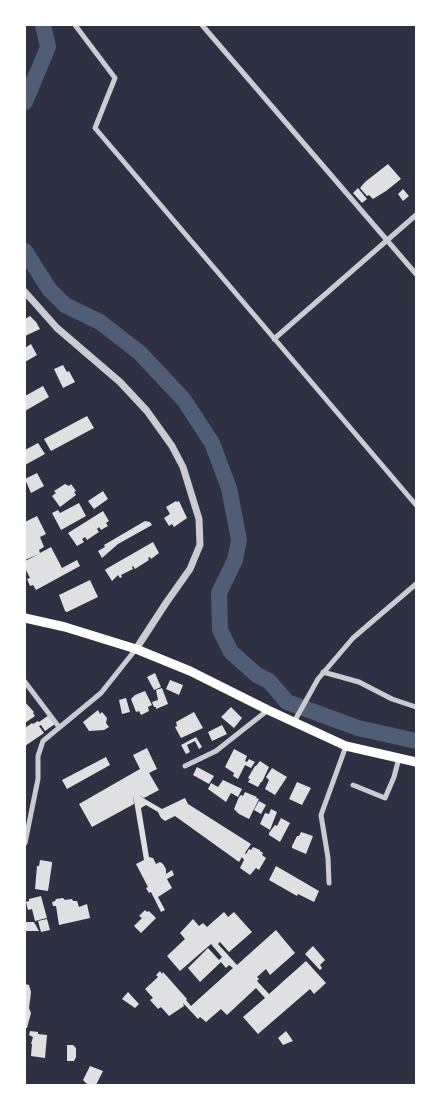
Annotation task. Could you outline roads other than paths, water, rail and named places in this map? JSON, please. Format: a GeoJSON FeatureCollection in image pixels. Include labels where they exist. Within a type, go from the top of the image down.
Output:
{"type":"FeatureCollection","features":[{"type":"Feature","properties":{"kind":"main road"},"geometry":{"type":"LineString","coordinates":[[25,618],[65,627],[136,649],[190,671],[268,710],[297,718],[346,746],[416,762]]}},
{"type":"Feature","properties":{"kind":"street"},"geometry":{"type":"LineString","coordinates":[[75,25],[115,78],[95,128],[416,505]]}},
{"type":"Feature","properties":{"kind":"street"},"geometry":{"type":"LineString","coordinates":[[202,25],[416,274]]}},
{"type":"Feature","properties":{"kind":"street"},"geometry":{"type":"LineString","coordinates":[[274,340],[416,215]]}},
{"type":"Feature","properties":{"kind":"street"},"geometry":{"type":"LineString","coordinates":[[25,292],[57,328],[120,382],[147,411],[172,446],[183,467],[199,519],[200,545],[190,568],[136,649],[101,693],[43,741],[38,756],[38,779],[25,843]]}},
{"type":"Feature","properties":{"kind":"street"},"geometry":{"type":"LineString","coordinates":[[297,718],[318,679],[353,638],[416,584]]}},
{"type":"Feature","properties":{"kind":"street"},"geometry":{"type":"LineString","coordinates":[[323,672],[359,682],[392,699],[416,706]]}},
{"type":"Feature","properties":{"kind":"street"},"geometry":{"type":"LineString","coordinates":[[25,682],[59,727]]}},
{"type":"Feature","properties":{"kind":"street"},"geometry":{"type":"LineString","coordinates":[[185,766],[216,751],[268,710]]}},
{"type":"Feature","properties":{"kind":"street"},"geometry":{"type":"LineString","coordinates":[[329,883],[328,858],[321,815],[346,746]]}},
{"type":"Feature","properties":{"kind":"street"},"geometry":{"type":"LineString","coordinates":[[353,785],[385,798],[394,777],[399,758]]}},
{"type":"Feature","properties":{"kind":"waterway"},"geometry":{"type":"LineString","coordinates":[[25,102],[48,47],[43,25]]}},
{"type":"Feature","properties":{"kind":"waterway"},"geometry":{"type":"LineString","coordinates":[[25,251],[49,289],[65,305],[100,322],[140,353],[184,400],[212,443],[229,488],[239,540],[235,560],[219,593],[220,630],[231,652],[257,675],[269,681],[287,702],[358,728],[416,741]]}}]}
